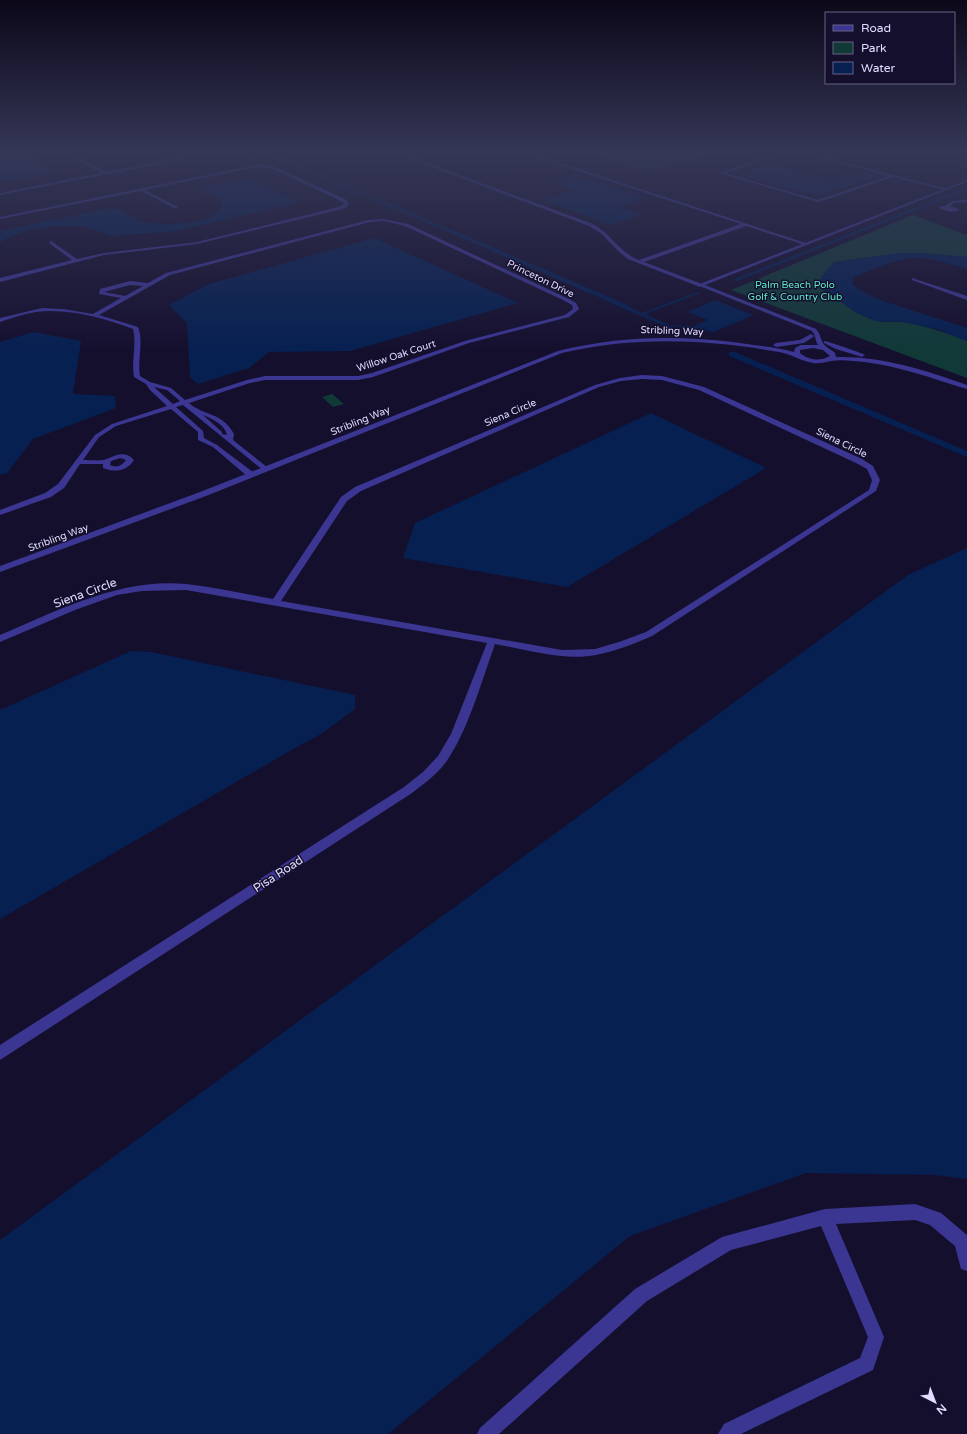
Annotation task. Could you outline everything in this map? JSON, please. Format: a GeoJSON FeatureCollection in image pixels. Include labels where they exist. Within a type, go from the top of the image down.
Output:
{"type":"FeatureCollection","features":[{"type":"Feature","properties":{"kind":"street"},"geometry":{"type":"LineString","coordinates":[[0,280],[116,252],[197,243],[295,219]]}},
{"type":"Feature","properties":{"kind":"street"},"geometry":{"type":"LineString","coordinates":[[574,219],[598,228],[609,236],[620,251],[638,262],[814,330],[824,341],[838,348],[883,360],[967,387]]}},
{"type":"Feature","properties":{"kind":"street"},"geometry":{"type":"LineString","coordinates":[[730,219],[807,244]]}},
{"type":"Feature","properties":{"kind":"street"},"geometry":{"type":"LineString","coordinates":[[700,285],[870,219]]}},
{"type":"Feature","properties":{"kind":"street","name":"Princeton Drive"},"geometry":{"type":"LineString","coordinates":[[149,285],[168,274],[370,221],[384,220],[406,225],[546,290],[574,304],[576,309]]}},
{"type":"Feature","properties":{"kind":"street"},"geometry":{"type":"LineString","coordinates":[[638,262],[746,224]]}},
{"type":"Feature","properties":{"kind":"street"},"geometry":{"type":"LineString","coordinates":[[51,242],[76,261]]}},
{"type":"Feature","properties":{"kind":"street"},"geometry":{"type":"LineString","coordinates":[[914,279],[967,298]]}},
{"type":"Feature","properties":{"kind":"street"},"geometry":{"type":"LineString","coordinates":[[127,298],[102,293],[102,290],[130,283],[149,285]]}},
{"type":"Feature","properties":{"kind":"street"},"geometry":{"type":"LineString","coordinates":[[94,316],[149,285]]}},
{"type":"Feature","properties":{"kind":"street","name":"Willow Oak Court"},"geometry":{"type":"LineString","coordinates":[[0,513],[48,495],[61,486],[96,436],[104,430],[249,381],[265,378],[358,378],[372,375],[467,342],[567,316],[576,309]]}},
{"type":"Feature","properties":{"kind":"street"},"geometry":{"type":"LineString","coordinates":[[0,320],[43,310],[64,311],[125,323],[136,328],[138,335],[135,371],[137,377],[148,383],[169,389],[264,469]]}},
{"type":"Feature","properties":{"kind":"street"},"geometry":{"type":"LineString","coordinates":[[806,346],[812,341],[807,328]]}},
{"type":"Feature","properties":{"kind":"street"},"geometry":{"type":"LineString","coordinates":[[818,335],[818,340],[823,348]]}},
{"type":"Feature","properties":{"kind":"street"},"geometry":{"type":"LineString","coordinates":[[768,346],[797,344],[807,340],[811,336]]}},
{"type":"Feature","properties":{"kind":"street","name":"Stribling Way"},"geometry":{"type":"LineString","coordinates":[[0,569],[203,494],[250,474],[566,350],[601,342],[649,338],[768,346],[806,346],[823,348],[830,351]]}},
{"type":"Feature","properties":{"kind":"street","name":"Stribling Way"},"geometry":{"type":"LineString","coordinates":[[736,344],[777,350],[798,355],[812,361],[831,359]]}},
{"type":"Feature","properties":{"kind":"street"},"geometry":{"type":"LineString","coordinates":[[798,355],[796,351],[800,347]]}},
{"type":"Feature","properties":{"kind":"street"},"geometry":{"type":"LineString","coordinates":[[830,351],[883,360]]}},
{"type":"Feature","properties":{"kind":"street"},"geometry":{"type":"LineString","coordinates":[[830,351],[833,356],[831,359],[854,359],[895,365]]}},
{"type":"Feature","properties":{"kind":"street","name":"Siena Circle"},"geometry":{"type":"LineString","coordinates":[[0,639],[87,603],[117,593],[152,587],[186,586],[562,653],[595,652],[622,645],[649,634],[872,491],[876,480],[870,468],[859,461],[700,387],[666,378],[642,377],[616,379],[358,489],[344,499],[276,602]]}},
{"type":"Feature","properties":{"kind":"street"},"geometry":{"type":"LineString","coordinates":[[148,383],[152,389],[201,432],[200,439],[215,446],[250,474]]}},
{"type":"Feature","properties":{"kind":"street"},"geometry":{"type":"LineString","coordinates":[[196,411],[209,414],[225,426],[231,434],[201,434]]}},
{"type":"Feature","properties":{"kind":"street"},"geometry":{"type":"LineString","coordinates":[[222,434],[225,426]]}},
{"type":"Feature","properties":{"kind":"street"},"geometry":{"type":"LineString","coordinates":[[79,462],[106,462]]}},
{"type":"Feature","properties":{"kind":"street","name":"Pisa Road"},"geometry":{"type":"LineString","coordinates":[[0,1053],[408,790],[427,775],[442,759],[456,735],[492,641]]}},
{"type":"Feature","properties":{"kind":"street"},"geometry":{"type":"LineString","coordinates":[[486,1434],[641,1295],[728,1243],[825,1217],[915,1212],[935,1219],[962,1241],[967,1264]]}},
{"type":"Feature","properties":{"kind":"street"},"geometry":{"type":"LineString","coordinates":[[727,1434],[730,1430],[867,1364],[876,1336],[825,1217]]}},
{"type":"Feature","properties":{"kind":"green space","name":"Palm Beach Polo Golf & Country Club"},"geometry":{"type":"Polygon","coordinates":[[[903,219],[924,219],[967,235],[967,257],[922,253],[901,253],[834,262],[823,275],[823,290],[854,311],[874,320],[901,322],[927,327],[967,341],[967,378],[731,290],[903,219]]]}},
{"type":"Feature","properties":{"kind":"green space"},"geometry":{"type":"Polygon","coordinates":[[[332,394],[344,404],[333,407],[322,397],[332,394]]]}},
{"type":"Feature","properties":{"kind":"water"},"geometry":{"type":"Polygon","coordinates":[[[58,219],[133,219],[159,224],[204,219],[228,219],[176,231],[112,236],[86,227],[57,226],[26,231],[7,238],[0,243],[0,231],[58,219]]]}},
{"type":"Feature","properties":{"kind":"water"},"geometry":{"type":"Polygon","coordinates":[[[417,219],[426,219],[630,306],[624,308],[417,219]]]}},
{"type":"Feature","properties":{"kind":"water"},"geometry":{"type":"Polygon","coordinates":[[[594,219],[629,219],[611,225],[594,219]]]}},
{"type":"Feature","properties":{"kind":"water"},"geometry":{"type":"Polygon","coordinates":[[[374,238],[518,303],[350,351],[269,352],[249,368],[198,384],[190,377],[187,323],[169,305],[209,284],[374,238]]]}},
{"type":"Feature","properties":{"kind":"water"},"geometry":{"type":"Polygon","coordinates":[[[901,253],[922,253],[967,257],[967,269],[935,260],[915,258],[892,262],[853,277],[852,284],[858,289],[880,300],[967,328],[967,341],[936,329],[902,322],[875,321],[853,311],[836,297],[823,290],[817,283],[834,262],[901,253]]]}},
{"type":"Feature","properties":{"kind":"water"},"geometry":{"type":"Polygon","coordinates":[[[715,300],[753,315],[714,332],[666,325],[694,326],[708,320],[688,312],[715,300]]]}},
{"type":"Feature","properties":{"kind":"water"},"geometry":{"type":"Polygon","coordinates":[[[34,332],[81,341],[73,394],[115,396],[116,408],[33,439],[7,473],[0,475],[0,342],[34,332]]]}},
{"type":"Feature","properties":{"kind":"water"},"geometry":{"type":"Polygon","coordinates":[[[651,413],[766,468],[567,587],[403,558],[415,523],[651,413]]]}},
{"type":"Feature","properties":{"kind":"water"},"geometry":{"type":"Polygon","coordinates":[[[967,548],[967,1179],[935,1175],[806,1173],[630,1236],[388,1434],[0,1434],[0,1240],[908,575],[967,548]]]}},
{"type":"Feature","properties":{"kind":"water"},"geometry":{"type":"Polygon","coordinates":[[[131,651],[151,652],[355,695],[355,709],[321,734],[0,919],[0,710],[131,651]]]}},
{"type":"Feature","properties":{"kind":"waterway"},"geometry":{"type":"LineString","coordinates":[[735,280],[889,219]]}},
{"type":"Feature","properties":{"kind":"waterway"},"geometry":{"type":"LineString","coordinates":[[642,314],[698,293]]}},
{"type":"Feature","properties":{"kind":"waterway"},"geometry":{"type":"LineString","coordinates":[[611,301],[673,328]]}},
{"type":"Feature","properties":{"kind":"waterway"},"geometry":{"type":"LineString","coordinates":[[732,354],[967,454]]}}]}
